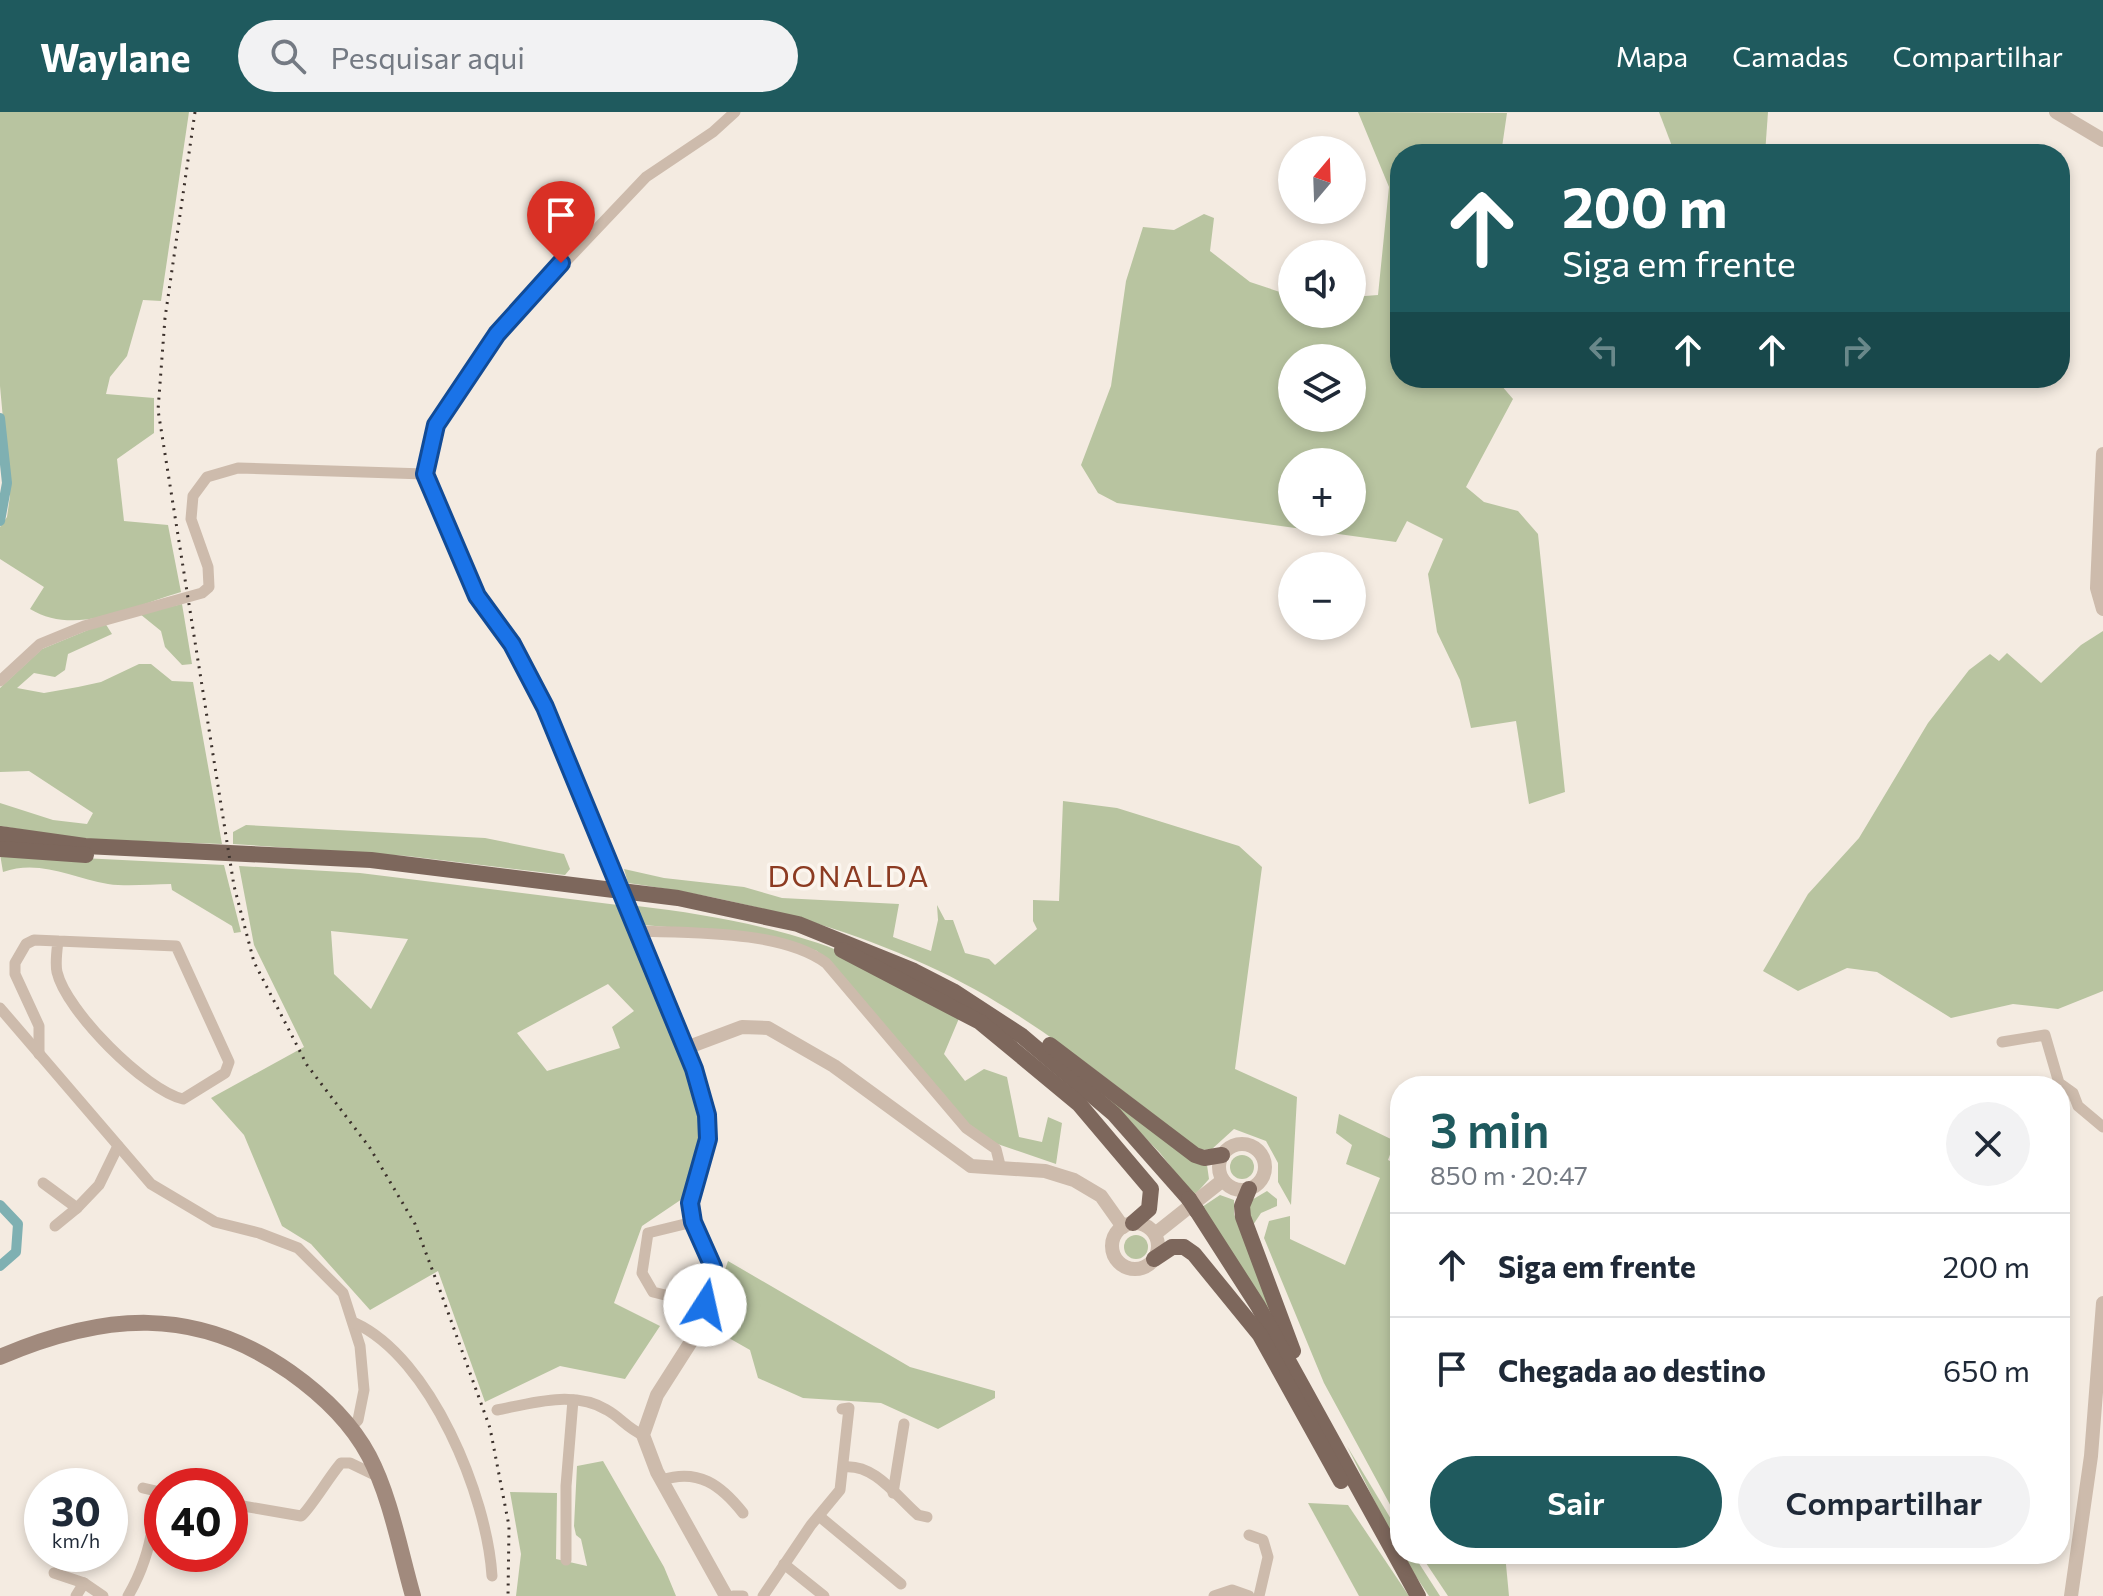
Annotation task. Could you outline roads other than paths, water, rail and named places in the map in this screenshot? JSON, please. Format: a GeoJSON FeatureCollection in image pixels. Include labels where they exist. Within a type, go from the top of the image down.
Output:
{"type":"FeatureCollection","features":[{"type":"Feature","properties":{"kind":"main road"},"geometry":{"type":"LineString","coordinates":[[0,834],[85,846],[386,862],[678,898],[798,924],[886,953],[971,996],[1069,1058],[1195,1155],[1204,1158],[1222,1155]]}},
{"type":"Feature","properties":{"kind":"main road"},"geometry":{"type":"LineString","coordinates":[[0,842],[110,855]]}},
{"type":"Feature","properties":{"kind":"main road"},"geometry":{"type":"LineString","coordinates":[[0,849],[278,862],[420,873],[699,909],[822,940],[936,989],[1026,1046],[1102,1109],[1191,1207]]}},
{"type":"Feature","properties":{"kind":"main road"},"geometry":{"type":"LineString","coordinates":[[798,924],[903,965],[953,991],[1012,1028],[1114,1114],[1191,1207],[1256,1314],[1390,1553]]}},
{"type":"Feature","properties":{"kind":"main road"},"geometry":{"type":"LineString","coordinates":[[822,940],[980,1022],[1079,1104],[1151,1189],[1149,1209],[1128,1225]]}},
{"type":"Feature","properties":{"kind":"main road"},"geometry":{"type":"LineString","coordinates":[[1249,1189],[1242,1206],[1243,1217],[1280,1320],[1298,1364],[1390,1551]]}},
{"type":"Feature","properties":{"kind":"main road"},"geometry":{"type":"LineString","coordinates":[[1154,1259],[1172,1247],[1189,1250],[1260,1335],[1330,1463],[1390,1554]]}},
{"type":"Feature","properties":{"kind":"main road"},"geometry":{"type":"LineString","coordinates":[[0,1357],[95,1326],[131,1322],[188,1326],[247,1346],[280,1365],[308,1385],[350,1428],[369,1456],[413,1596]]}},
{"type":"Feature","properties":{"kind":"main road"},"geometry":{"type":"LineString","coordinates":[[1397,1565],[1417,1596]]}},
{"type":"Feature","properties":{"kind":"street"},"geometry":{"type":"LineString","coordinates":[[643,1435],[657,1395],[694,1337],[713,1267],[693,1222],[692,1186],[708,1139],[707,1115],[686,1048],[615,870],[545,707],[512,644],[477,596],[425,474],[436,425],[497,334],[646,177],[713,132],[735,112]]}},
{"type":"Feature","properties":{"kind":"street"},"geometry":{"type":"LineString","coordinates":[[2056,112],[2069,116],[2103,140]]}},
{"type":"Feature","properties":{"kind":"street"},"geometry":{"type":"LineString","coordinates":[[2103,454],[2097,588],[2103,609]]}},
{"type":"Feature","properties":{"kind":"street"},"geometry":{"type":"LineString","coordinates":[[0,681],[40,644],[84,626],[202,593],[209,587],[208,567],[191,519],[193,496],[207,477],[238,468],[425,474]]}},
{"type":"Feature","properties":{"kind":"street"},"geometry":{"type":"LineString","coordinates":[[637,931],[764,941],[815,954],[826,963],[966,1128],[996,1149],[1001,1169]]}},
{"type":"Feature","properties":{"kind":"street"},"geometry":{"type":"LineString","coordinates":[[39,1054],[39,1026],[19,986],[15,963],[26,944],[34,940],[58,941],[176,946],[229,1062],[225,1073],[183,1099],[167,1095],[118,1054],[76,1007],[56,970],[58,941]]}},
{"type":"Feature","properties":{"kind":"street"},"geometry":{"type":"LineString","coordinates":[[0,1008],[151,1184],[215,1222],[259,1233],[298,1248],[343,1293],[355,1323],[364,1390],[358,1420],[350,1428]]}},
{"type":"Feature","properties":{"kind":"street"},"geometry":{"type":"LineString","coordinates":[[686,1048],[742,1027],[768,1028],[844,1073],[964,1161],[982,1169],[1045,1171],[1074,1180],[1101,1196],[1128,1225],[1145,1226],[1155,1234],[1158,1247],[1154,1259],[1139,1269],[1119,1261],[1113,1243],[1128,1225]]}},
{"type":"Feature","properties":{"kind":"street"},"geometry":{"type":"LineString","coordinates":[[2002,1042],[2045,1035],[2056,1076]]}},
{"type":"Feature","properties":{"kind":"street"},"geometry":{"type":"LineString","coordinates":[[2070,1091],[2078,1106],[2103,1127]]}},
{"type":"Feature","properties":{"kind":"street"},"geometry":{"type":"LineString","coordinates":[[1238,1143],[1259,1150],[1266,1170],[1260,1182],[1249,1189],[1235,1189],[1223,1180],[1219,1168],[1222,1155],[1238,1143]]}},
{"type":"Feature","properties":{"kind":"street"},"geometry":{"type":"LineString","coordinates":[[55,1226],[99,1185],[118,1146]]}},
{"type":"Feature","properties":{"kind":"street"},"geometry":{"type":"LineString","coordinates":[[1155,1234],[1223,1180]]}},
{"type":"Feature","properties":{"kind":"street"},"geometry":{"type":"LineString","coordinates":[[43,1183],[77,1208]]}},
{"type":"Feature","properties":{"kind":"street"},"geometry":{"type":"LineString","coordinates":[[693,1222],[648,1233],[642,1273],[653,1292],[705,1305]]}},
{"type":"Feature","properties":{"kind":"street"},"geometry":{"type":"LineString","coordinates":[[2071,1596],[2091,1456],[2103,1303]]}},
{"type":"Feature","properties":{"kind":"street"},"geometry":{"type":"LineString","coordinates":[[355,1323],[393,1348],[446,1426],[483,1512],[492,1576]]}},
{"type":"Feature","properties":{"kind":"street"},"geometry":{"type":"LineString","coordinates":[[497,1410],[552,1399],[573,1400],[608,1410],[643,1435],[662,1480],[726,1596]]}},
{"type":"Feature","properties":{"kind":"street"},"geometry":{"type":"LineString","coordinates":[[566,1560],[566,1486],[573,1400]]}},
{"type":"Feature","properties":{"kind":"street"},"geometry":{"type":"LineString","coordinates":[[763,1596],[840,1490],[849,1408],[842,1409]]}},
{"type":"Feature","properties":{"kind":"street"},"geometry":{"type":"LineString","coordinates":[[893,1493],[904,1424]]}},
{"type":"Feature","properties":{"kind":"street"},"geometry":{"type":"LineString","coordinates":[[248,1507],[301,1516],[307,1513],[324,1482],[341,1463],[350,1463],[377,1476]]}},
{"type":"Feature","properties":{"kind":"street"},"geometry":{"type":"LineString","coordinates":[[844,1467],[859,1466],[871,1471],[918,1515],[927,1517]]}},
{"type":"Feature","properties":{"kind":"street"},"geometry":{"type":"LineString","coordinates":[[662,1480],[697,1475],[724,1489],[743,1513]]}},
{"type":"Feature","properties":{"kind":"street"},"geometry":{"type":"LineString","coordinates":[[128,1596],[138,1579],[156,1518],[156,1491],[143,1488]]}},
{"type":"Feature","properties":{"kind":"street"},"geometry":{"type":"LineString","coordinates":[[819,1516],[901,1584]]}},
{"type":"Feature","properties":{"kind":"street"},"geometry":{"type":"LineString","coordinates":[[1249,1535],[1263,1540],[1268,1557],[1259,1596]]}},
{"type":"Feature","properties":{"kind":"street"},"geometry":{"type":"LineString","coordinates":[[784,1564],[824,1596]]}},
{"type":"Feature","properties":{"kind":"street"},"geometry":{"type":"LineString","coordinates":[[54,1573],[84,1583],[103,1596]]}},
{"type":"Feature","properties":{"kind":"street"},"geometry":{"type":"LineString","coordinates":[[76,1596],[84,1583]]}},
{"type":"Feature","properties":{"kind":"street"},"geometry":{"type":"LineString","coordinates":[[1214,1596],[1232,1590],[1249,1596]]}},
{"type":"Feature","properties":{"kind":"street"},"geometry":{"type":"LineString","coordinates":[[733,1596],[743,1596]]}},
{"type":"Feature","properties":{"kind":"waterway"},"geometry":{"type":"LineString","coordinates":[[0,418],[7,483],[0,521]]}},
{"type":"Feature","properties":{"kind":"waterway"},"geometry":{"type":"LineString","coordinates":[[0,1205],[18,1224],[16,1252],[0,1266]]}},
{"type":"Feature","properties":{"kind":"railway"},"geometry":{"type":"LineString","coordinates":[[195,112],[165,318],[158,410],[234,886],[254,962],[307,1065],[370,1148],[415,1224],[490,1428],[509,1526],[508,1596]]}},
{"type":"Feature","properties":{"kind":"district","name":"DONALDA"},"geometry":{"type":"Point","coordinates":[849,877]}}]}
